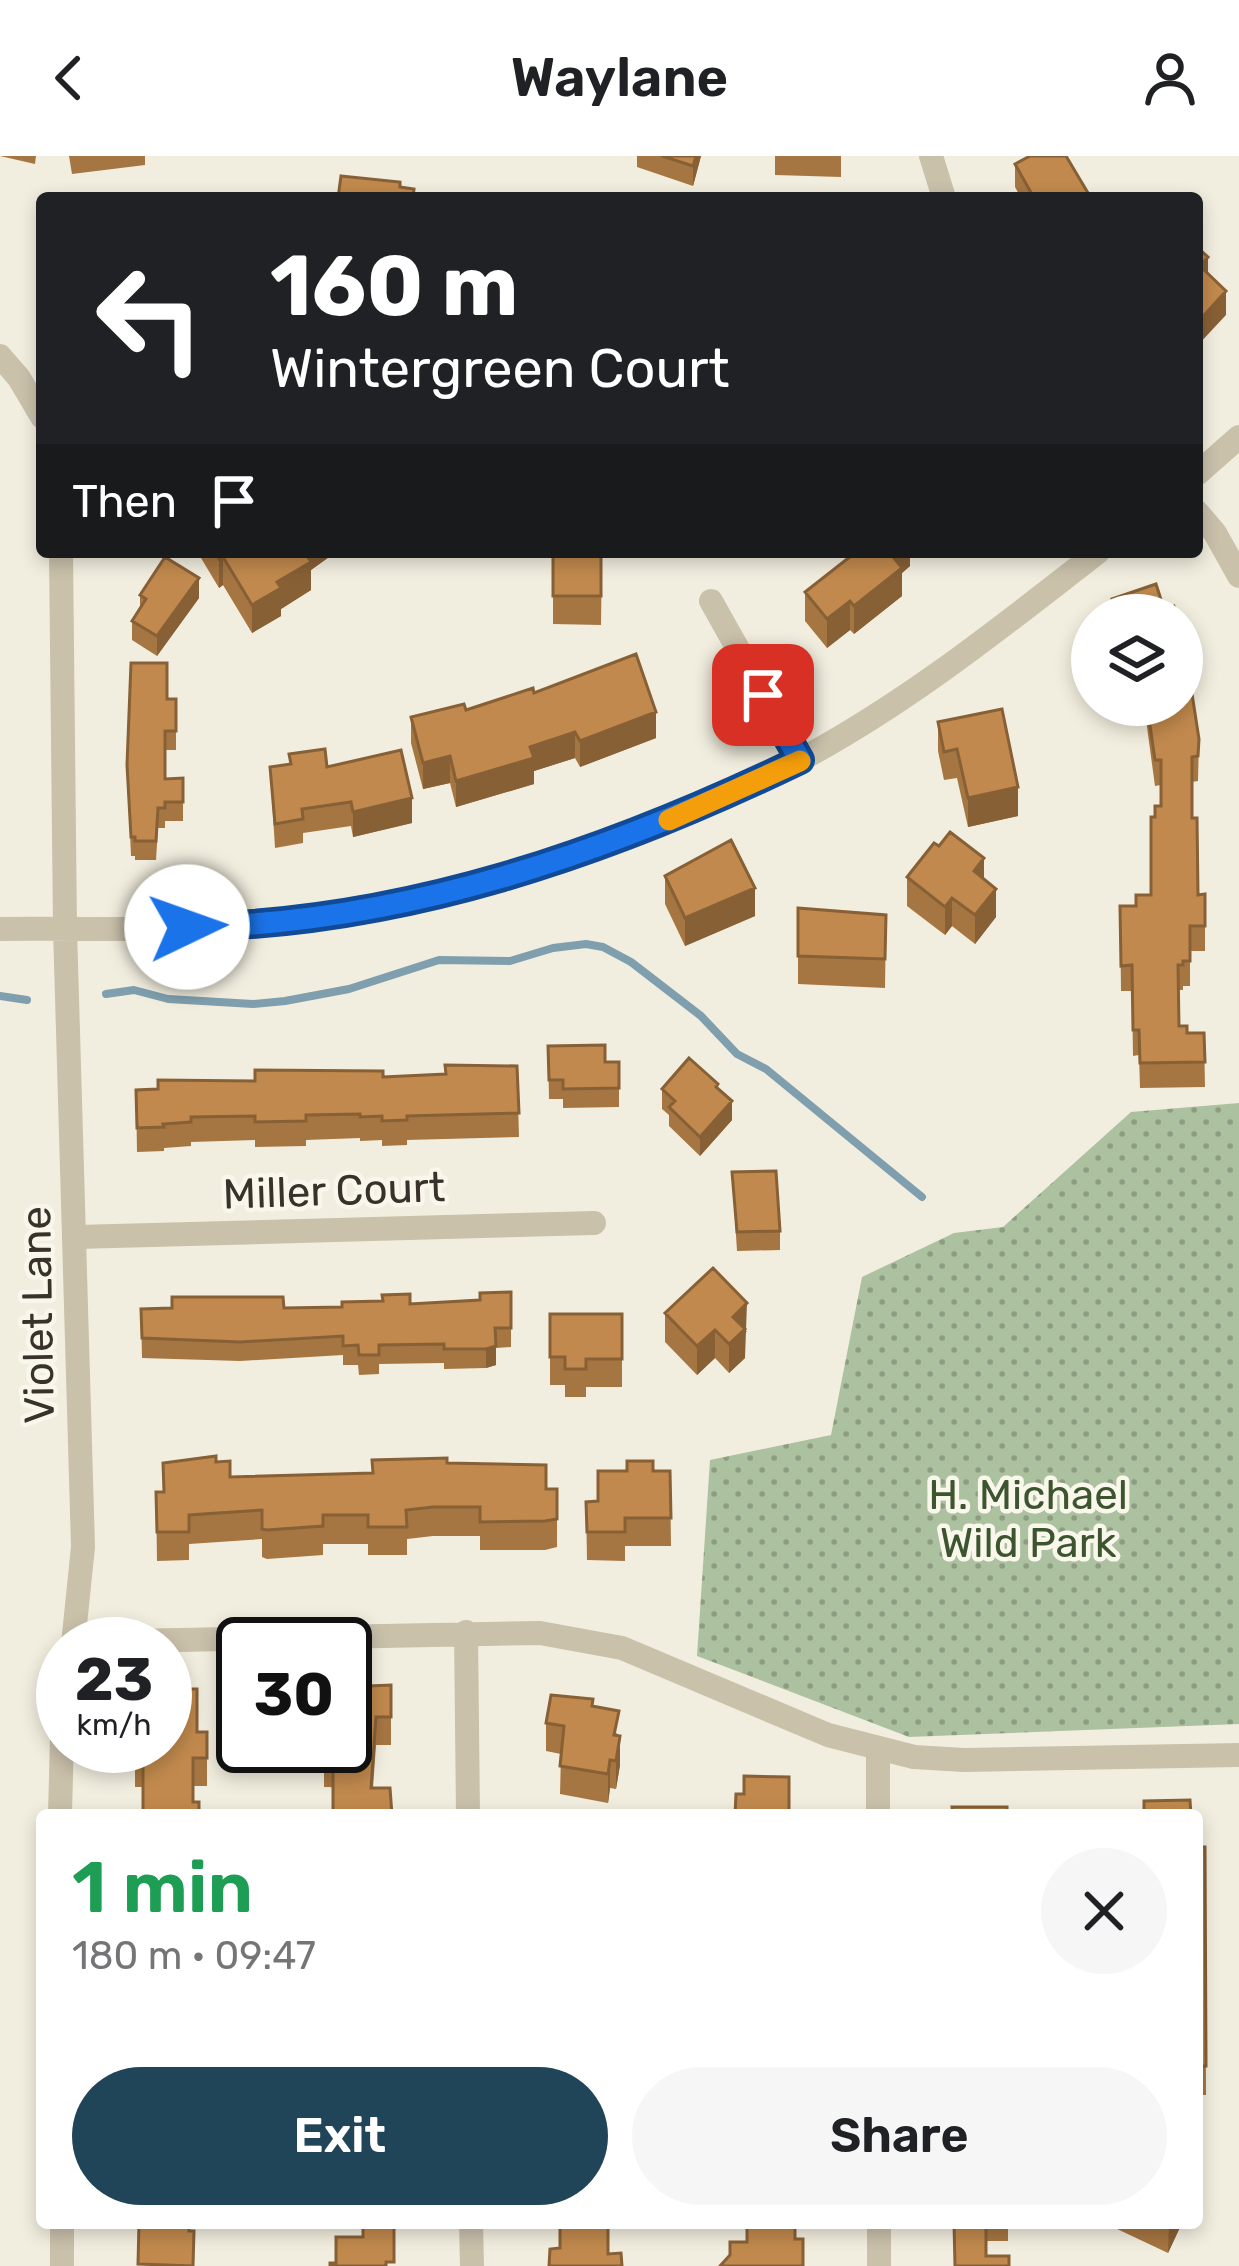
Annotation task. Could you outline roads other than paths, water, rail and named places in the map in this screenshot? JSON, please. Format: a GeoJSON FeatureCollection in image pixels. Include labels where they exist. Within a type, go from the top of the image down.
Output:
{"type":"FeatureCollection","features":[{"type":"Feature","properties":{"kind":"street"},"geometry":{"type":"LineString","coordinates":[[931,156],[942,192]]}},
{"type":"Feature","properties":{"kind":"street"},"geometry":{"type":"LineString","coordinates":[[0,356],[36,407]]}},
{"type":"Feature","properties":{"kind":"street"},"geometry":{"type":"LineString","coordinates":[[1203,469],[1239,437]]}},
{"type":"Feature","properties":{"kind":"street"},"geometry":{"type":"LineString","coordinates":[[1203,519],[1239,576]]}},
{"type":"Feature","properties":{"kind":"street","name":"Violet Lane"},"geometry":{"type":"LineString","coordinates":[[61,558],[65,928],[82,1547],[75,1617]]}},
{"type":"Feature","properties":{"kind":"street"},"geometry":{"type":"LineString","coordinates":[[0,929],[229,926],[391,906],[520,874],[615,842],[709,804],[861,725],[979,644],[1090,558]]}},
{"type":"Feature","properties":{"kind":"street"},"geometry":{"type":"LineString","coordinates":[[710,601],[800,760]]}},
{"type":"Feature","properties":{"kind":"street","name":"Miller Court"},"geometry":{"type":"LineString","coordinates":[[76,1238],[595,1222]]}},
{"type":"Feature","properties":{"kind":"street"},"geometry":{"type":"LineString","coordinates":[[466,1632],[468,1809]]}},
{"type":"Feature","properties":{"kind":"street"},"geometry":{"type":"LineString","coordinates":[[192,1640],[540,1633],[622,1648],[828,1735],[878,1750],[964,1760],[1239,1755]]}},
{"type":"Feature","properties":{"kind":"street"},"geometry":{"type":"LineString","coordinates":[[878,1750],[878,1809]]}},
{"type":"Feature","properties":{"kind":"street"},"geometry":{"type":"LineString","coordinates":[[60,1809],[61,1773]]}},
{"type":"Feature","properties":{"kind":"street"},"geometry":{"type":"LineString","coordinates":[[62,2229],[62,2266]]}},
{"type":"Feature","properties":{"kind":"street"},"geometry":{"type":"LineString","coordinates":[[471,2229],[472,2266]]}},
{"type":"Feature","properties":{"kind":"street"},"geometry":{"type":"LineString","coordinates":[[879,2229],[879,2266]]}},
{"type":"Feature","properties":{"kind":"waterway"},"geometry":{"type":"LineString","coordinates":[[106,994],[134,990],[168,999],[285,1001],[349,989],[439,960],[510,961],[553,948],[603,947],[631,962],[701,1016],[737,1054],[766,1069],[922,1197]]}},
{"type":"Feature","properties":{"kind":"waterway"},"geometry":{"type":"LineString","coordinates":[[0,996],[27,1000]]}},
{"type":"Feature","properties":{"kind":"park label","name":"H. Michael Wild Park"},"geometry":{"type":"Point","coordinates":[1028,1519]}}]}
